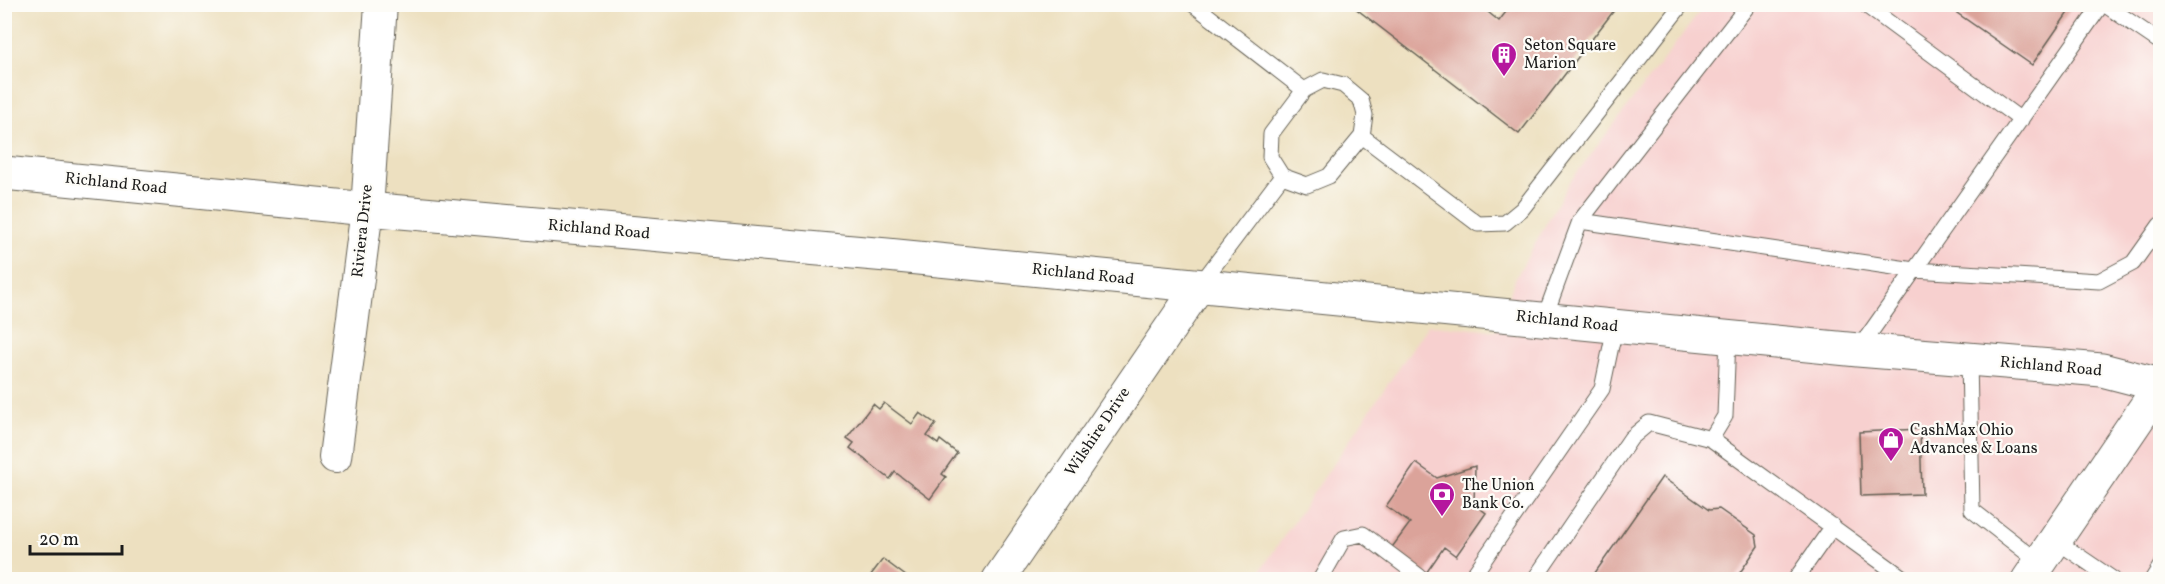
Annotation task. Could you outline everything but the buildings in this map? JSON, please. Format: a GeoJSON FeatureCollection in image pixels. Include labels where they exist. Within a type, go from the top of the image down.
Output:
{"type":"FeatureCollection","features":[{"type":"Feature","properties":{"kind":"main road","name":"Richland Road"},"geometry":{"type":"LineString","coordinates":[[4,173],[367,209],[899,256],[1858,350],[2102,370],[2160,386]]}},
{"type":"Feature","properties":{"kind":"main road"},"geometry":{"type":"LineString","coordinates":[[2041,561],[2160,386]]}},
{"type":"Feature","properties":{"kind":"street","name":"Riviera Drive"},"geometry":{"type":"LineString","coordinates":[[335,457],[367,209],[381,4]]}},
{"type":"Feature","properties":{"kind":"street","name":"Wilshire Drive"},"geometry":{"type":"LineString","coordinates":[[999,579],[1199,286]]}},
{"type":"Feature","properties":{"kind":"lane"},"geometry":{"type":"LineString","coordinates":[[1193,4],[1304,90]]}},
{"type":"Feature","properties":{"kind":"lane"},"geometry":{"type":"LineString","coordinates":[[1362,135],[1478,224],[1505,223],[1522,210],[1682,4]]}},
{"type":"Feature","properties":{"kind":"lane"},"geometry":{"type":"LineString","coordinates":[[1545,319],[1580,221],[1749,4]]}},
{"type":"Feature","properties":{"kind":"lane"},"geometry":{"type":"LineString","coordinates":[[1864,4],[2021,120]]}},
{"type":"Feature","properties":{"kind":"lane"},"geometry":{"type":"LineString","coordinates":[[1858,350],[2103,4],[2160,42]]}},
{"type":"Feature","properties":{"kind":"lane"},"geometry":{"type":"LineString","coordinates":[[1323,80],[1343,85],[1361,100],[1365,116],[1362,135],[1329,176],[1307,185],[1282,176],[1270,157],[1271,134],[1304,90],[1323,80]]}},
{"type":"Feature","properties":{"kind":"lane"},"geometry":{"type":"LineString","coordinates":[[1199,286],[1282,176]]}},
{"type":"Feature","properties":{"kind":"lane"},"geometry":{"type":"LineString","coordinates":[[1580,221],[1914,270],[2099,281],[2133,263],[2160,225]]}},
{"type":"Feature","properties":{"kind":"lane"},"geometry":{"type":"LineString","coordinates":[[1470,579],[1602,389],[1615,327]]}},
{"type":"Feature","properties":{"kind":"lane"},"geometry":{"type":"LineString","coordinates":[[1711,439],[1725,416],[1728,337]]}},
{"type":"Feature","properties":{"kind":"lane"},"geometry":{"type":"LineString","coordinates":[[1970,359],[1972,510],[2041,561],[2114,579]]}},
{"type":"Feature","properties":{"kind":"lane"},"geometry":{"type":"LineString","coordinates":[[1534,579],[1631,438],[1649,423],[1711,439],[1906,579]]}},
{"type":"Feature","properties":{"kind":"lane"},"geometry":{"type":"LineString","coordinates":[[1795,579],[1833,526]]}},
{"type":"Feature","properties":{"kind":"lane"},"geometry":{"type":"LineString","coordinates":[[1320,579],[1344,538],[1363,534],[1424,579]]}},
{"type":"Feature","properties":{"kind":"lane"},"geometry":{"type":"LineString","coordinates":[[2152,579],[2160,567]]}},
{"type":"Feature","properties":{"kind":"shaded area"},"geometry":{"type":"Polygon","coordinates":[[[1705,5],[2160,5],[2160,579],[1254,580],[1428,325],[1497,331],[1515,279],[1569,183],[1705,5]]]}},
{"type":"Feature","properties":{"kind":"place","name":"Seton Square Marion"},"geometry":{"type":"Point","coordinates":[1504,78]}},
{"type":"Feature","properties":{"kind":"place","name":"CashMax Ohio Advances & Loans"},"geometry":{"type":"Point","coordinates":[1891,463]}},
{"type":"Feature","properties":{"kind":"place","name":"The Union Bank Co."},"geometry":{"type":"Point","coordinates":[1442,518]}}]}
